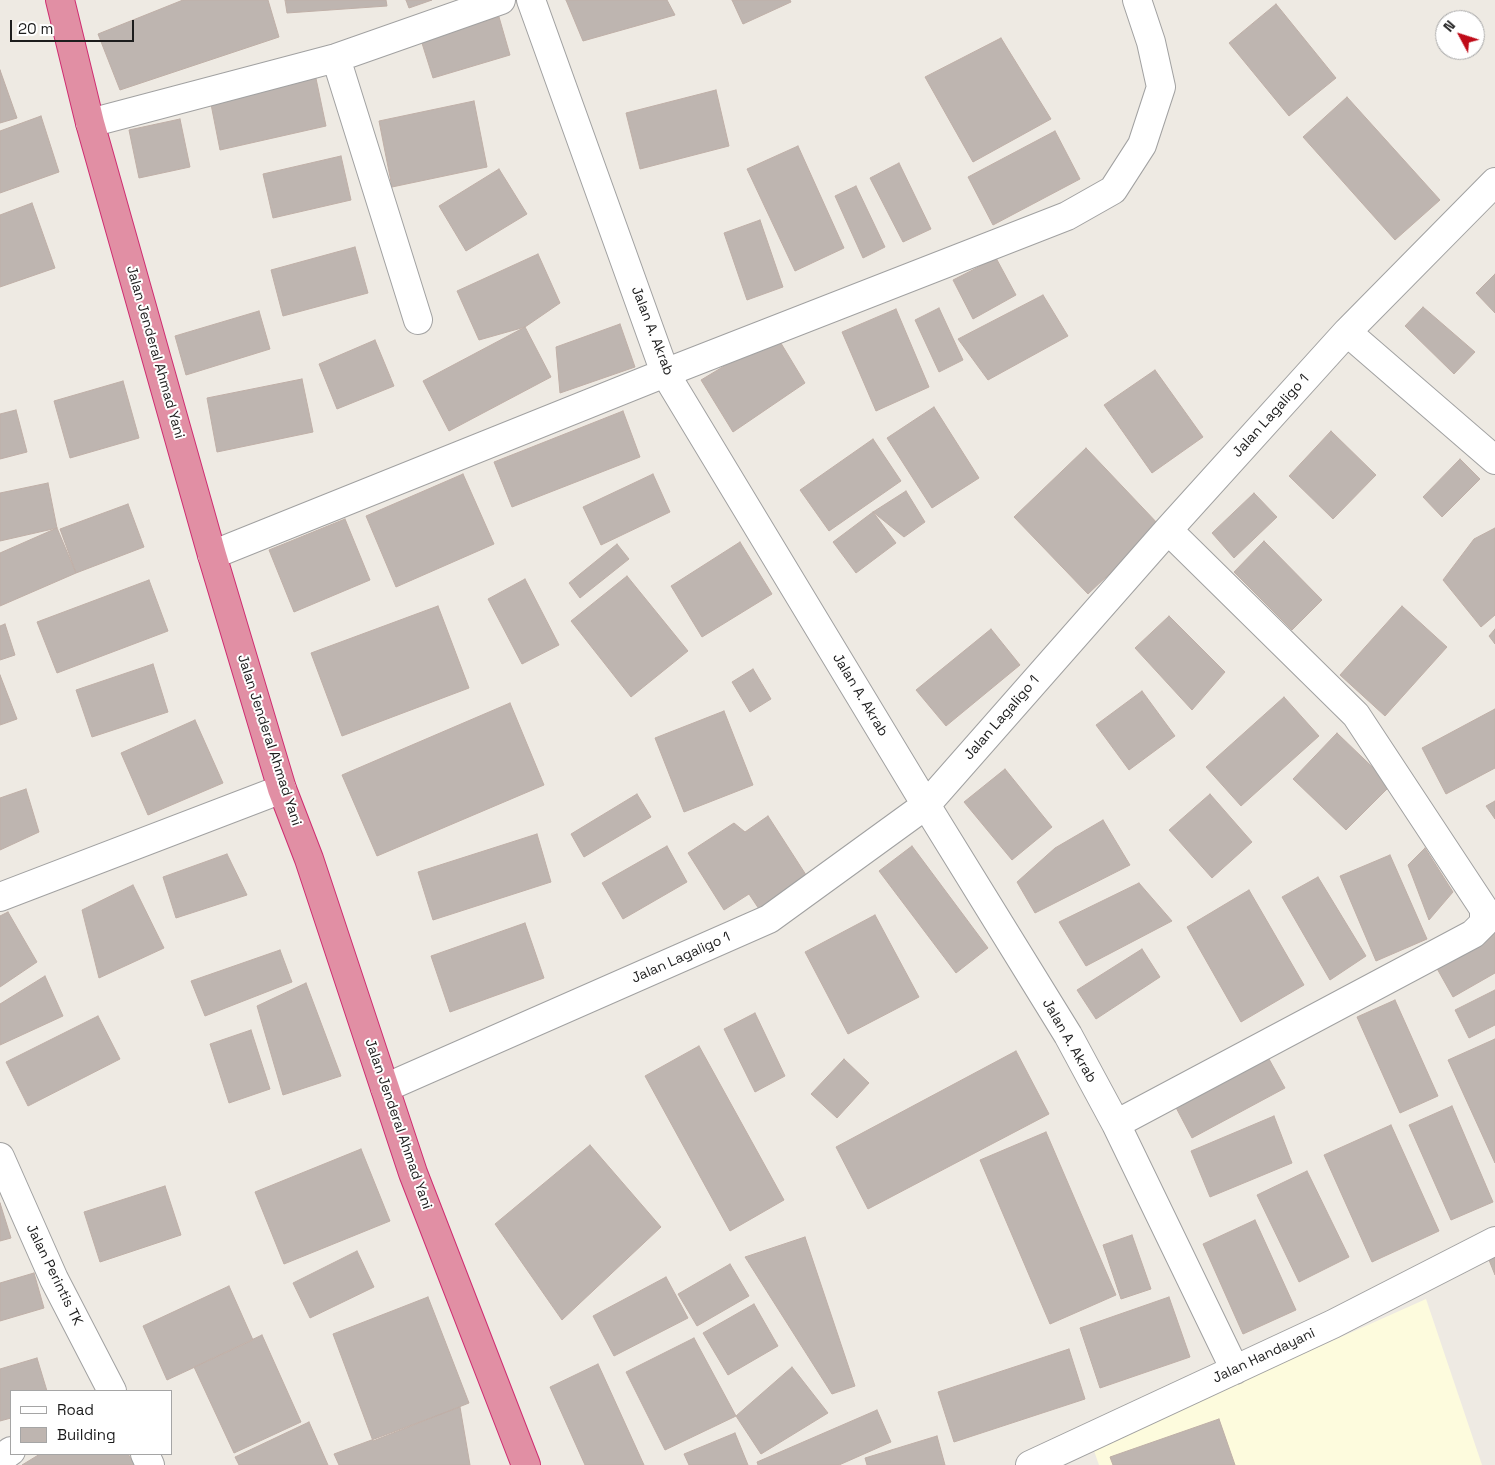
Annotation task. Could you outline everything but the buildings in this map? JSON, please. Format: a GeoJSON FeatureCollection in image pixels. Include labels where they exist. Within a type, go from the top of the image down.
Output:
{"type":"FeatureCollection","features":[{"type":"Feature","properties":{"kind":"highway","name":"Jalan Jenderal Ahmad Yani"},"geometry":{"type":"LineString","coordinates":[[60,0],[90,123],[212,555],[282,789],[310,858],[413,1173],[526,1465]]}},
{"type":"Feature","properties":{"kind":"street"},"geometry":{"type":"LineString","coordinates":[[90,123],[336,58],[501,0]]}},
{"type":"Feature","properties":{"kind":"street","name":"Jalan A. Akrab"},"geometry":{"type":"LineString","coordinates":[[531,0],[665,372],[926,805],[1068,1036],[1116,1124],[1235,1370]]}},
{"type":"Feature","properties":{"kind":"street"},"geometry":{"type":"LineString","coordinates":[[212,555],[665,372],[1067,216],[1113,190],[1142,145],[1161,87],[1151,42],[1138,0]]}},
{"type":"Feature","properties":{"kind":"street"},"geometry":{"type":"LineString","coordinates":[[336,58],[418,320]]}},
{"type":"Feature","properties":{"kind":"street","name":"Jalan Lagaligo 1"},"geometry":{"type":"LineString","coordinates":[[385,1088],[769,919],[926,805],[1168,530],[1348,332],[1495,182]]}},
{"type":"Feature","properties":{"kind":"street"},"geometry":{"type":"LineString","coordinates":[[1348,332],[1495,460]]}},
{"type":"Feature","properties":{"kind":"street"},"geometry":{"type":"LineString","coordinates":[[1116,1124],[1474,934],[1484,922],[1484,909],[1356,715],[1168,530]]}},
{"type":"Feature","properties":{"kind":"street"},"geometry":{"type":"LineString","coordinates":[[0,897],[282,789]]}},
{"type":"Feature","properties":{"kind":"street","name":"Jalan Perintis TK"},"geometry":{"type":"LineString","coordinates":[[0,1157],[54,1280],[110,1390]]}},
{"type":"Feature","properties":{"kind":"street","name":"Jalan Handayani"},"geometry":{"type":"LineString","coordinates":[[1030,1465],[1333,1324],[1495,1241]]}},
{"type":"Feature","properties":{"kind":"shaded area"},"geometry":{"type":"Polygon","coordinates":[[[1426,1299],[1482,1465],[1099,1465],[1093,1448],[1426,1299]]]}}]}
